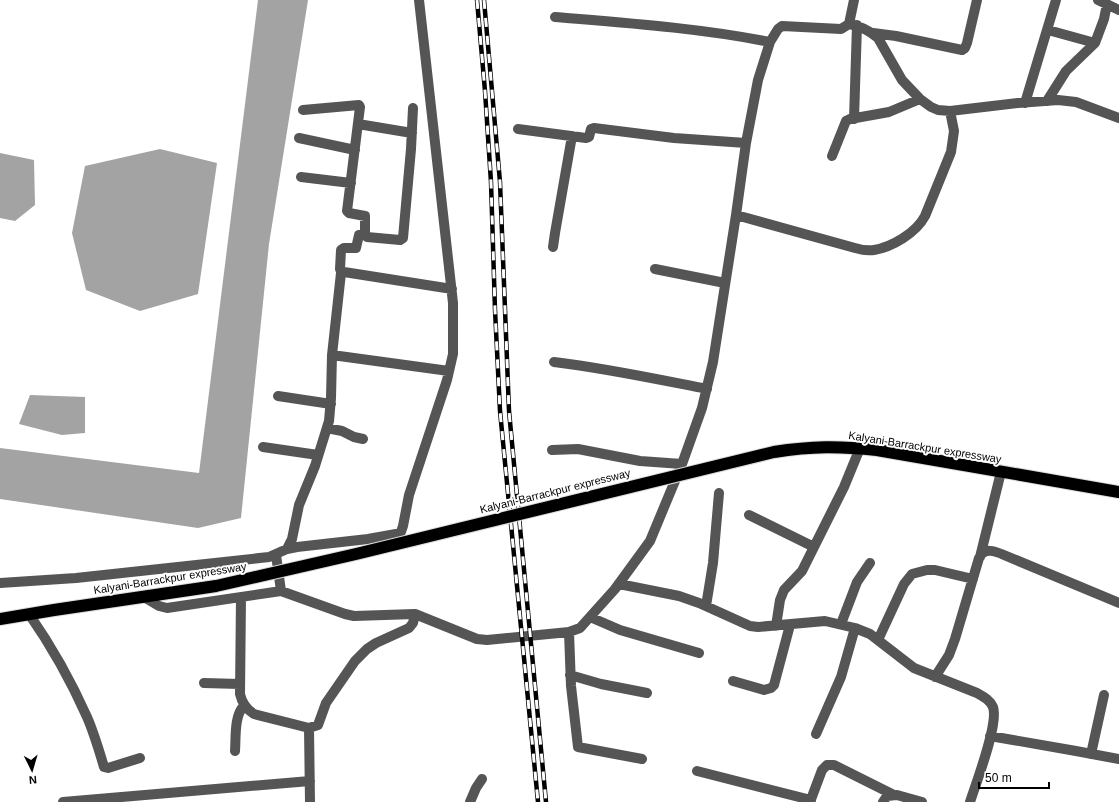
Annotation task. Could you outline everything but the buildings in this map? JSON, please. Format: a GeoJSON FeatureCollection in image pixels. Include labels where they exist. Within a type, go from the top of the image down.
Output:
{"type":"FeatureCollection","features":[{"type":"Feature","properties":{"kind":"highway","name":"Kalyani-Barrackpur expressway"},"geometry":{"type":"LineString","coordinates":[[0,619],[216,586],[356,554],[774,452],[804,448],[841,447],[877,450],[1119,492]]}},
{"type":"Feature","properties":{"kind":"street"},"geometry":{"type":"LineString","coordinates":[[0,583],[76,578],[261,558],[276,555],[287,549],[297,547],[368,539],[400,532],[403,526],[409,495],[447,380],[453,354],[452,289],[419,0]]}},
{"type":"Feature","properties":{"kind":"street"},"geometry":{"type":"LineString","coordinates":[[854,0],[854,119]]}},
{"type":"Feature","properties":{"kind":"street"},"geometry":{"type":"LineString","coordinates":[[144,597],[159,606],[167,608],[281,591],[354,616],[415,614],[477,639],[487,640],[569,632],[580,628],[618,584],[650,541],[682,464],[707,389],[736,215],[746,143],[758,80],[770,42],[778,29],[782,26],[836,30],[853,25],[873,33],[896,36],[962,50],[965,48],[967,43],[977,0]]}},
{"type":"Feature","properties":{"kind":"street"},"geometry":{"type":"LineString","coordinates":[[1025,102],[1056,0]]}},
{"type":"Feature","properties":{"kind":"street"},"geometry":{"type":"LineString","coordinates":[[1047,101],[1066,71],[1095,43],[1102,27],[1103,2],[1119,10]]}},
{"type":"Feature","properties":{"kind":"street"},"geometry":{"type":"LineString","coordinates":[[555,17],[689,29],[738,35],[770,42]]}},
{"type":"Feature","properties":{"kind":"street"},"geometry":{"type":"LineString","coordinates":[[1048,30],[1095,43]]}},
{"type":"Feature","properties":{"kind":"street"},"geometry":{"type":"LineString","coordinates":[[873,33],[882,42],[902,80],[920,99],[930,107],[938,110],[950,111],[1025,102],[1058,100],[1076,102],[1119,118]]}},
{"type":"Feature","properties":{"kind":"street"},"geometry":{"type":"LineString","coordinates":[[832,156],[846,121],[889,112],[920,99]]}},
{"type":"Feature","properties":{"kind":"street"},"geometry":{"type":"LineString","coordinates":[[303,110],[359,105],[360,107],[347,211],[349,213],[365,216],[364,234]]}},
{"type":"Feature","properties":{"kind":"street"},"geometry":{"type":"LineString","coordinates":[[287,549],[292,539],[299,505],[318,455],[331,411],[332,355],[342,273],[340,269],[342,250],[344,248],[356,248],[358,236],[360,234],[364,234],[367,237],[400,240],[403,238],[413,108]]}},
{"type":"Feature","properties":{"kind":"street"},"geometry":{"type":"LineString","coordinates":[[736,215],[865,250],[874,250],[910,234],[921,223],[925,216],[951,152],[954,131],[950,111]]}},
{"type":"Feature","properties":{"kind":"street"},"geometry":{"type":"LineString","coordinates":[[358,124],[412,132]]}},
{"type":"Feature","properties":{"kind":"street"},"geometry":{"type":"LineString","coordinates":[[518,129],[588,138],[591,129],[594,128],[688,139],[746,143]]}},
{"type":"Feature","properties":{"kind":"street"},"geometry":{"type":"LineString","coordinates":[[553,247],[554,233],[572,136]]}},
{"type":"Feature","properties":{"kind":"street"},"geometry":{"type":"LineString","coordinates":[[299,138],[355,150]]}},
{"type":"Feature","properties":{"kind":"street"},"geometry":{"type":"LineString","coordinates":[[301,177],[351,183]]}},
{"type":"Feature","properties":{"kind":"street"},"geometry":{"type":"LineString","coordinates":[[655,269],[725,283]]}},
{"type":"Feature","properties":{"kind":"street"},"geometry":{"type":"LineString","coordinates":[[342,273],[452,289]]}},
{"type":"Feature","properties":{"kind":"street"},"geometry":{"type":"LineString","coordinates":[[332,355],[449,371]]}},
{"type":"Feature","properties":{"kind":"street"},"geometry":{"type":"LineString","coordinates":[[554,362],[586,365],[707,389]]}},
{"type":"Feature","properties":{"kind":"street"},"geometry":{"type":"LineString","coordinates":[[278,396],[331,404]]}},
{"type":"Feature","properties":{"kind":"street"},"geometry":{"type":"LineString","coordinates":[[327,428],[342,431],[354,437],[363,439]]}},
{"type":"Feature","properties":{"kind":"street"},"geometry":{"type":"LineString","coordinates":[[263,447],[318,455]]}},
{"type":"Feature","properties":{"kind":"street"},"geometry":{"type":"LineString","coordinates":[[776,626],[780,600],[784,590],[802,571],[844,487],[860,448]]}},
{"type":"Feature","properties":{"kind":"street"},"geometry":{"type":"LineString","coordinates":[[552,450],[578,449],[640,461],[682,464]]}},
{"type":"Feature","properties":{"kind":"street"},"geometry":{"type":"LineString","coordinates":[[935,677],[949,655],[955,639],[979,558],[1001,472]]}},
{"type":"Feature","properties":{"kind":"street"},"geometry":{"type":"LineString","coordinates":[[706,606],[713,563],[719,493]]}},
{"type":"Feature","properties":{"kind":"street"},"geometry":{"type":"LineString","coordinates":[[749,515],[814,547]]}},
{"type":"Feature","properties":{"kind":"street"},"geometry":{"type":"LineString","coordinates":[[979,558],[981,554],[986,551],[996,552],[1119,603]]}},
{"type":"Feature","properties":{"kind":"street"},"geometry":{"type":"LineString","coordinates":[[276,555],[281,591]]}},
{"type":"Feature","properties":{"kind":"street"},"geometry":{"type":"LineString","coordinates":[[841,624],[857,582],[870,563]]}},
{"type":"Feature","properties":{"kind":"street"},"geometry":{"type":"LineString","coordinates":[[878,640],[904,584],[912,574],[927,570],[935,570],[973,579]]}},
{"type":"Feature","properties":{"kind":"street"},"geometry":{"type":"LineString","coordinates":[[618,584],[679,596],[706,606],[746,625],[758,627],[825,621],[855,628],[870,634],[914,668],[977,693],[990,702],[994,711],[994,721],[970,802]]}},
{"type":"Feature","properties":{"kind":"street"},"geometry":{"type":"LineString","coordinates":[[241,597],[240,694],[244,706],[254,714],[309,728],[318,725],[326,703],[355,661],[367,649],[376,643],[409,628],[413,623],[415,614]]}},
{"type":"Feature","properties":{"kind":"street"},"geometry":{"type":"LineString","coordinates":[[29,614],[48,641],[76,693],[93,730],[104,767],[108,768],[140,758]]}},
{"type":"Feature","properties":{"kind":"street"},"geometry":{"type":"LineString","coordinates":[[590,617],[620,630],[699,653]]}},
{"type":"Feature","properties":{"kind":"street"},"geometry":{"type":"LineString","coordinates":[[733,681],[764,690],[772,688],[781,661],[790,624]]}},
{"type":"Feature","properties":{"kind":"street"},"geometry":{"type":"LineString","coordinates":[[816,734],[841,677],[855,628]]}},
{"type":"Feature","properties":{"kind":"street"},"geometry":{"type":"LineString","coordinates":[[569,632],[572,706],[578,747],[642,759]]}},
{"type":"Feature","properties":{"kind":"street"},"geometry":{"type":"LineString","coordinates":[[570,675],[602,684],[647,692]]}},
{"type":"Feature","properties":{"kind":"street"},"geometry":{"type":"LineString","coordinates":[[204,683],[240,684]]}},
{"type":"Feature","properties":{"kind":"street"},"geometry":{"type":"LineString","coordinates":[[1091,754],[1104,695]]}},
{"type":"Feature","properties":{"kind":"street"},"geometry":{"type":"LineString","coordinates":[[235,751],[238,718],[244,706]]}},
{"type":"Feature","properties":{"kind":"street"},"geometry":{"type":"LineString","coordinates":[[309,728],[310,802]]}},
{"type":"Feature","properties":{"kind":"street"},"geometry":{"type":"LineString","coordinates":[[990,736],[1119,759]]}},
{"type":"Feature","properties":{"kind":"street"},"geometry":{"type":"LineString","coordinates":[[697,771],[810,801],[822,770],[827,765],[834,765],[892,794],[922,802]]}},
{"type":"Feature","properties":{"kind":"street"},"geometry":{"type":"LineString","coordinates":[[470,802],[482,779]]}},
{"type":"Feature","properties":{"kind":"street"},"geometry":{"type":"LineString","coordinates":[[63,802],[103,800],[310,781]]}},
{"type":"Feature","properties":{"kind":"street"},"geometry":{"type":"LineString","coordinates":[[196,791],[197,802]]}},
{"type":"Feature","properties":{"kind":"street"},"geometry":{"type":"LineString","coordinates":[[883,802],[887,796],[892,794]]}},
{"type":"Feature","properties":{"kind":"shaded area"},"geometry":{"type":"Polygon","coordinates":[[[258,0],[308,0],[269,244],[241,518],[198,528],[0,499],[0,448],[199,473],[258,0]]]}},
{"type":"Feature","properties":{"kind":"shaded area"},"geometry":{"type":"Polygon","coordinates":[[[160,149],[217,163],[198,294],[140,311],[86,290],[72,233],[85,166],[160,149]]]}},
{"type":"Feature","properties":{"kind":"shaded area"},"geometry":{"type":"Polygon","coordinates":[[[0,153],[34,160],[35,205],[15,221],[0,218],[0,153]]]}},
{"type":"Feature","properties":{"kind":"shaded area"},"geometry":{"type":"Polygon","coordinates":[[[30,395],[85,397],[85,433],[62,435],[19,424],[30,395]]]}},
{"type":"Feature","properties":{"kind":"railway"},"geometry":{"type":"LineString","coordinates":[[477,0],[491,182],[500,411],[538,802]]}},
{"type":"Feature","properties":{"kind":"railway"},"geometry":{"type":"LineString","coordinates":[[484,0],[500,182],[509,411],[546,802]]}}]}
